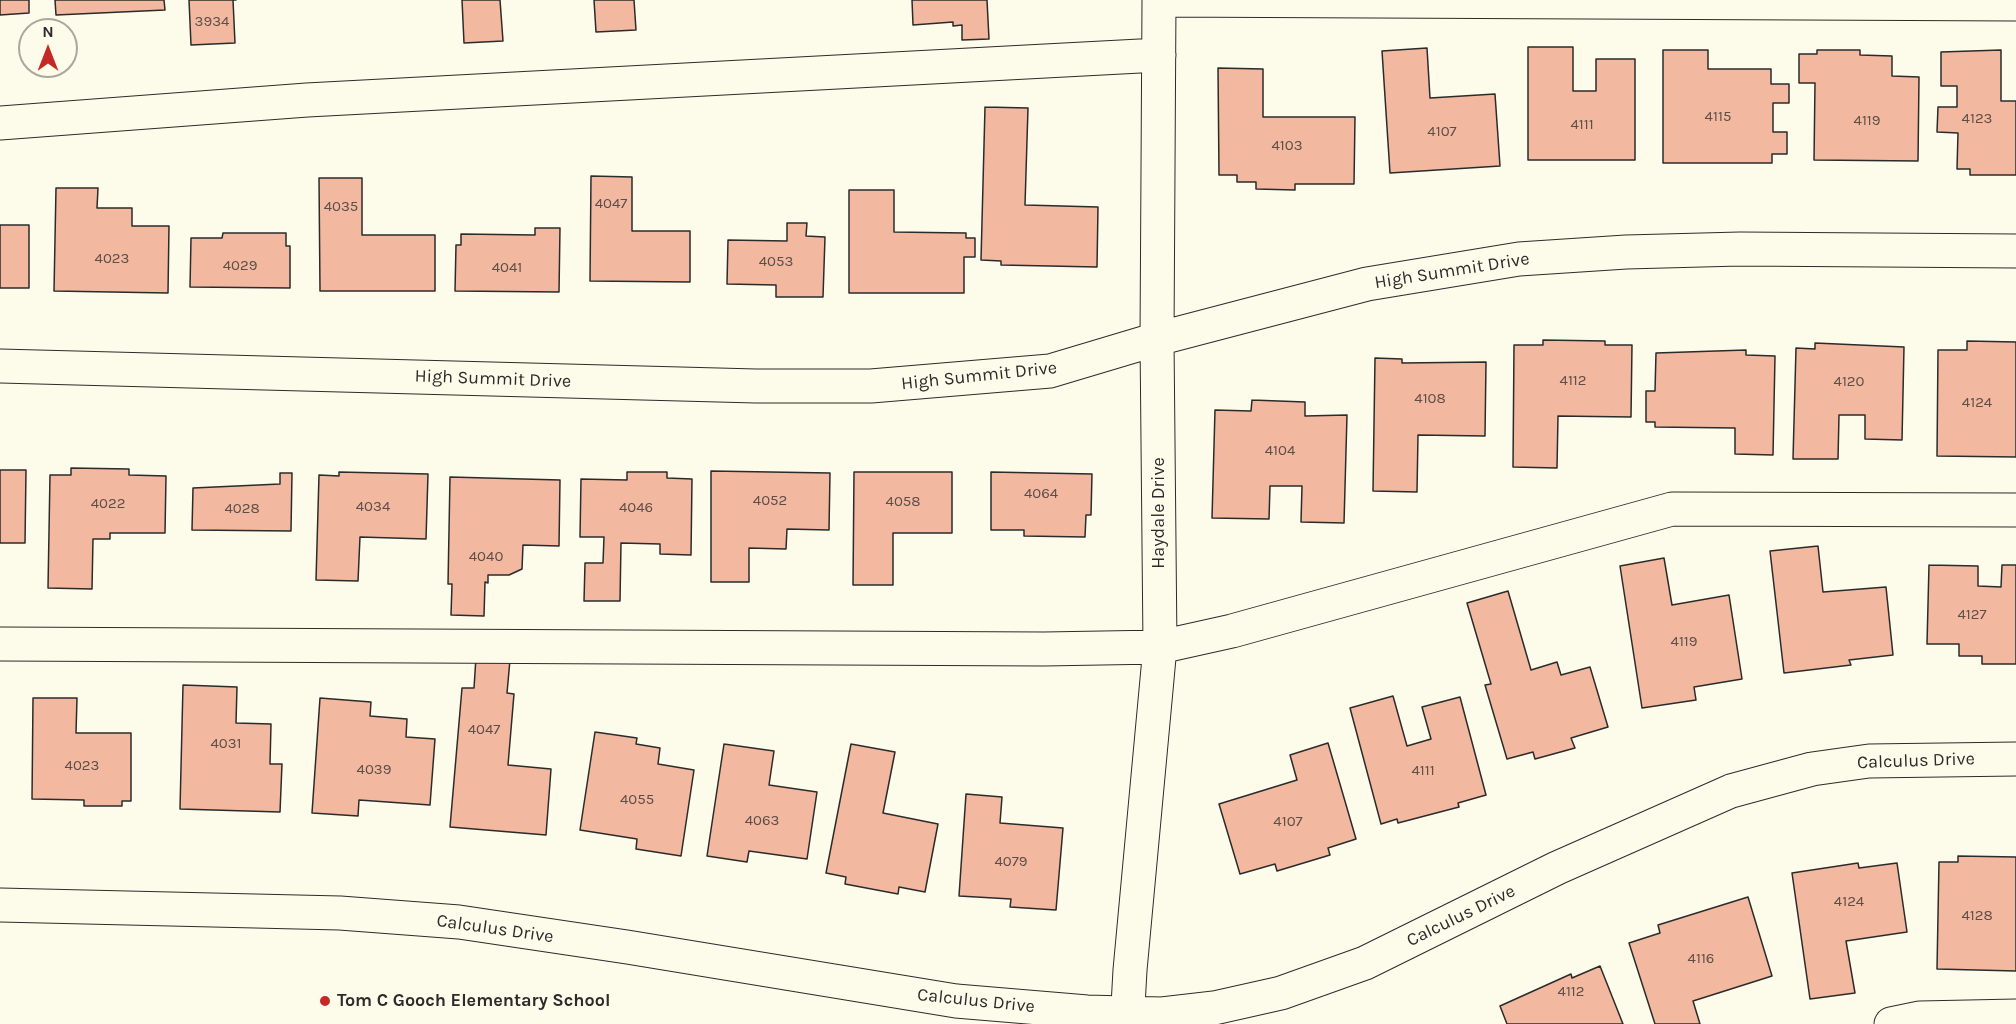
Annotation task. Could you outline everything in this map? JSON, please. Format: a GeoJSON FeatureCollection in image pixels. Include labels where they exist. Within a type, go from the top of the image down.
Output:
{"type":"FeatureCollection","features":[{"type":"Feature","properties":{"kind":"street"},"geometry":{"type":"LineString","coordinates":[[1160,0],[2016,4]]}},
{"type":"Feature","properties":{"kind":"street","name":"Haydale Drive"},"geometry":{"type":"LineString","coordinates":[[1127,1019],[1160,647],[1157,339],[1160,0]]}},
{"type":"Feature","properties":{"kind":"street"},"geometry":{"type":"LineString","coordinates":[[0,123],[307,100],[1159,55]]}},
{"type":"Feature","properties":{"kind":"street","name":"High Summit Drive"},"geometry":{"type":"LineString","coordinates":[[0,366],[756,386],[871,386],[1050,371],[1157,339],[1367,284],[1519,259],[1626,252],[1740,249],[2016,252]]}},
{"type":"Feature","properties":{"kind":"street"},"geometry":{"type":"LineString","coordinates":[[0,644],[1021,649],[1160,647],[1232,631],[1672,509],[2016,510]]}},
{"type":"Feature","properties":{"kind":"street","name":"Calculus Drive"},"geometry":{"type":"LineString","coordinates":[[0,905],[340,913],[459,922],[956,1001],[1087,1012],[1127,1019],[1214,1008],[1281,993],[1365,963],[1557,868],[1731,791],[1812,769],[1869,760],[2016,759]]}},
{"type":"Feature","properties":{"kind":"street"},"geometry":{"type":"LineString","coordinates":[[1891,1024],[1920,1018],[2016,1016]]}},
{"type":"Feature","properties":{"kind":"building"},"geometry":{"type":"Polygon","coordinates":[[[0,0],[29,0],[29,13],[0,15],[0,0]]]}},
{"type":"Feature","properties":{"kind":"building"},"geometry":{"type":"Polygon","coordinates":[[[55,0],[164,0],[165,10],[56,15],[55,0]]]}},
{"type":"Feature","properties":{"kind":"building"},"geometry":{"type":"Polygon","coordinates":[[[189,0],[233,0],[235,43],[191,45],[189,0]]]}},
{"type":"Feature","properties":{"kind":"building"},"geometry":{"type":"Polygon","coordinates":[[[462,0],[500,0],[503,41],[464,43],[462,0]]]}},
{"type":"Feature","properties":{"kind":"building"},"geometry":{"type":"Polygon","coordinates":[[[594,0],[634,0],[636,30],[596,32],[594,0]]]}},
{"type":"Feature","properties":{"kind":"building"},"geometry":{"type":"Polygon","coordinates":[[[912,0],[987,0],[989,39],[962,40],[962,25],[953,26],[953,22],[913,25],[912,0]]]}},
{"type":"Feature","properties":{"kind":"building"},"geometry":{"type":"Polygon","coordinates":[[[1528,47],[1573,47],[1573,91],[1596,91],[1596,59],[1635,59],[1635,160],[1528,160],[1528,47]]]}},
{"type":"Feature","properties":{"kind":"building"},"geometry":{"type":"Polygon","coordinates":[[[1427,48],[1430,98],[1495,94],[1500,166],[1390,173],[1382,51],[1427,48]]]}},
{"type":"Feature","properties":{"kind":"building"},"geometry":{"type":"Polygon","coordinates":[[[1663,50],[1708,50],[1708,69],[1771,69],[1771,84],[1789,84],[1789,103],[1773,103],[1773,132],[1787,132],[1787,154],[1772,154],[1772,163],[1663,163],[1663,50]]]}},
{"type":"Feature","properties":{"kind":"building"},"geometry":{"type":"Polygon","coordinates":[[[1817,50],[1860,50],[1860,55],[1892,56],[1892,76],[1919,77],[1918,161],[1814,160],[1815,83],[1799,83],[1799,54],[1817,54],[1817,50]]]}},
{"type":"Feature","properties":{"kind":"building"},"geometry":{"type":"Polygon","coordinates":[[[2001,50],[2001,101],[2016,101],[2016,175],[1970,175],[1970,169],[1957,169],[1958,133],[1937,132],[1938,107],[1957,107],[1957,86],[1941,86],[1941,52],[2001,50]]]}},
{"type":"Feature","properties":{"kind":"building"},"geometry":{"type":"Polygon","coordinates":[[[1218,68],[1263,69],[1263,117],[1355,117],[1354,184],[1295,184],[1295,190],[1256,189],[1256,182],[1237,182],[1237,175],[1219,175],[1218,68]]]}},
{"type":"Feature","properties":{"kind":"building"},"geometry":{"type":"Polygon","coordinates":[[[985,107],[1028,108],[1025,205],[1098,207],[1097,267],[1001,265],[1001,261],[981,260],[985,107]]]}},
{"type":"Feature","properties":{"kind":"building"},"geometry":{"type":"Polygon","coordinates":[[[591,176],[632,177],[632,231],[690,231],[690,282],[590,281],[591,176]]]}},
{"type":"Feature","properties":{"kind":"building"},"geometry":{"type":"Polygon","coordinates":[[[319,178],[362,178],[362,235],[435,235],[435,291],[320,291],[319,178]]]}},
{"type":"Feature","properties":{"kind":"building"},"geometry":{"type":"Polygon","coordinates":[[[56,188],[98,188],[97,208],[132,208],[132,226],[169,226],[168,293],[54,291],[56,188]]]}},
{"type":"Feature","properties":{"kind":"building"},"geometry":{"type":"Polygon","coordinates":[[[849,190],[894,190],[894,232],[966,233],[966,238],[975,238],[975,257],[964,257],[964,293],[849,293],[849,190]]]}},
{"type":"Feature","properties":{"kind":"building"},"geometry":{"type":"Polygon","coordinates":[[[787,223],[807,223],[806,236],[825,237],[823,297],[776,297],[776,285],[727,284],[728,240],[787,241],[787,223]]]}},
{"type":"Feature","properties":{"kind":"building"},"geometry":{"type":"Polygon","coordinates":[[[0,225],[29,225],[29,288],[0,288],[0,225]]]}},
{"type":"Feature","properties":{"kind":"building"},"geometry":{"type":"Polygon","coordinates":[[[535,228],[560,228],[559,292],[455,291],[456,245],[461,245],[461,234],[535,235],[535,228]]]}},
{"type":"Feature","properties":{"kind":"building"},"geometry":{"type":"Polygon","coordinates":[[[223,233],[286,233],[286,246],[290,246],[290,288],[190,287],[191,238],[222,238],[223,233]]]}},
{"type":"Feature","properties":{"kind":"building"},"geometry":{"type":"Polygon","coordinates":[[[1543,340],[1605,341],[1605,345],[1632,345],[1631,417],[1558,416],[1557,468],[1513,467],[1514,345],[1543,345],[1543,340]]]}},
{"type":"Feature","properties":{"kind":"building"},"geometry":{"type":"Polygon","coordinates":[[[1967,341],[2016,342],[2016,457],[1937,456],[1938,350],[1967,350],[1967,341]]]}},
{"type":"Feature","properties":{"kind":"building"},"geometry":{"type":"Polygon","coordinates":[[[1815,343],[1904,347],[1902,440],[1865,439],[1865,415],[1839,415],[1838,459],[1793,459],[1796,348],[1815,349],[1815,343]]]}},
{"type":"Feature","properties":{"kind":"building"},"geometry":{"type":"Polygon","coordinates":[[[1746,350],[1746,355],[1775,356],[1773,455],[1735,454],[1735,428],[1655,427],[1655,422],[1646,422],[1646,391],[1655,391],[1656,353],[1746,350]]]}},
{"type":"Feature","properties":{"kind":"building"},"geometry":{"type":"Polygon","coordinates":[[[1375,358],[1402,359],[1402,363],[1486,362],[1485,436],[1418,435],[1417,492],[1373,491],[1375,358]]]}},
{"type":"Feature","properties":{"kind":"building"},"geometry":{"type":"Polygon","coordinates":[[[1252,400],[1305,402],[1305,416],[1347,415],[1344,523],[1301,522],[1302,486],[1270,486],[1269,519],[1212,518],[1215,410],[1251,411],[1252,400]]]}},
{"type":"Feature","properties":{"kind":"building"},"geometry":{"type":"Polygon","coordinates":[[[71,468],[129,469],[129,475],[166,476],[165,533],[110,533],[110,539],[93,539],[92,589],[48,588],[50,475],[71,475],[71,468]]]}},
{"type":"Feature","properties":{"kind":"building"},"geometry":{"type":"Polygon","coordinates":[[[0,470],[26,470],[25,543],[0,543],[0,470]]]}},
{"type":"Feature","properties":{"kind":"building"},"geometry":{"type":"Polygon","coordinates":[[[711,471],[830,473],[829,530],[787,529],[786,549],[749,548],[749,582],[711,582],[711,471]]]}},
{"type":"Feature","properties":{"kind":"building"},"geometry":{"type":"Polygon","coordinates":[[[339,472],[428,474],[426,539],[360,537],[358,581],[316,580],[319,475],[339,476],[339,472]]]}},
{"type":"Feature","properties":{"kind":"building"},"geometry":{"type":"Polygon","coordinates":[[[627,472],[667,472],[667,478],[692,479],[691,555],[660,554],[660,544],[621,543],[620,601],[584,601],[585,563],[603,563],[604,537],[580,537],[581,479],[627,480],[627,472]]]}},
{"type":"Feature","properties":{"kind":"building"},"geometry":{"type":"Polygon","coordinates":[[[854,472],[952,472],[952,533],[893,533],[893,585],[853,585],[854,472]]]}},
{"type":"Feature","properties":{"kind":"building"},"geometry":{"type":"Polygon","coordinates":[[[991,472],[1092,474],[1091,515],[1086,515],[1085,537],[1024,536],[1024,530],[991,530],[991,472]]]}},
{"type":"Feature","properties":{"kind":"building"},"geometry":{"type":"Polygon","coordinates":[[[280,473],[292,473],[291,531],[192,530],[193,488],[280,484],[280,473]]]}},
{"type":"Feature","properties":{"kind":"building"},"geometry":{"type":"Polygon","coordinates":[[[450,477],[560,480],[559,546],[523,545],[522,569],[509,575],[488,575],[488,583],[485,582],[484,616],[451,615],[452,584],[448,584],[450,477]]]}},
{"type":"Feature","properties":{"kind":"building"},"geometry":{"type":"Polygon","coordinates":[[[1818,546],[1823,592],[1886,587],[1893,655],[1849,660],[1851,665],[1784,673],[1770,551],[1818,546]]]}},
{"type":"Feature","properties":{"kind":"building"},"geometry":{"type":"Polygon","coordinates":[[[1664,558],[1672,605],[1729,595],[1742,679],[1694,687],[1696,700],[1642,708],[1620,566],[1664,558]]]}},
{"type":"Feature","properties":{"kind":"building"},"geometry":{"type":"Polygon","coordinates":[[[1929,565],[1978,566],[1978,586],[2001,587],[2002,565],[2016,565],[2016,664],[1982,664],[1982,656],[1959,656],[1959,644],[1927,644],[1929,565]]]}},
{"type":"Feature","properties":{"kind":"building"},"geometry":{"type":"Polygon","coordinates":[[[1508,591],[1531,670],[1557,662],[1561,675],[1590,667],[1608,727],[1571,738],[1575,748],[1535,759],[1533,752],[1507,759],[1485,685],[1491,684],[1467,603],[1508,591]]]}},
{"type":"Feature","properties":{"kind":"building"},"geometry":{"type":"Polygon","coordinates":[[[476,657],[510,660],[507,693],[514,694],[508,765],[551,769],[546,835],[450,827],[462,688],[474,688],[476,657]]]}},
{"type":"Feature","properties":{"kind":"building"},"geometry":{"type":"Polygon","coordinates":[[[183,685],[237,687],[236,723],[271,724],[270,764],[282,764],[280,812],[180,809],[183,685]]]}},
{"type":"Feature","properties":{"kind":"building"},"geometry":{"type":"Polygon","coordinates":[[[1393,696],[1407,746],[1431,739],[1422,707],[1460,697],[1486,795],[1458,803],[1459,807],[1398,823],[1397,819],[1381,824],[1350,708],[1393,696]]]}},
{"type":"Feature","properties":{"kind":"building"},"geometry":{"type":"Polygon","coordinates":[[[33,698],[77,698],[76,733],[131,733],[131,801],[122,801],[122,806],[84,806],[84,800],[32,799],[33,698]]]}},
{"type":"Feature","properties":{"kind":"building"},"geometry":{"type":"Polygon","coordinates":[[[320,698],[371,702],[370,716],[407,719],[406,737],[435,739],[430,805],[359,800],[358,816],[312,813],[320,698]]]}},
{"type":"Feature","properties":{"kind":"building"},"geometry":{"type":"Polygon","coordinates":[[[595,732],[637,738],[636,744],[660,748],[658,764],[694,770],[681,856],[636,849],[637,839],[580,830],[595,732]]]}},
{"type":"Feature","properties":{"kind":"building"},"geometry":{"type":"Polygon","coordinates":[[[1328,743],[1356,839],[1328,848],[1330,855],[1277,871],[1275,864],[1240,874],[1219,804],[1297,780],[1290,755],[1328,743]]]}},
{"type":"Feature","properties":{"kind":"building"},"geometry":{"type":"Polygon","coordinates":[[[724,744],[774,751],[769,785],[817,792],[807,859],[749,851],[747,862],[707,856],[724,744]]]}},
{"type":"Feature","properties":{"kind":"building"},"geometry":{"type":"Polygon","coordinates":[[[851,744],[895,752],[883,813],[938,824],[925,892],[899,887],[898,894],[845,884],[846,877],[826,873],[851,744]]]}},
{"type":"Feature","properties":{"kind":"building"},"geometry":{"type":"Polygon","coordinates":[[[966,794],[1002,797],[1000,823],[1063,828],[1056,910],[1010,907],[1011,899],[959,896],[966,794]]]}},
{"type":"Feature","properties":{"kind":"building"},"geometry":{"type":"Polygon","coordinates":[[[1958,856],[2016,857],[2016,971],[1937,969],[1939,862],[1958,862],[1958,856]]]}},
{"type":"Feature","properties":{"kind":"building"},"geometry":{"type":"Polygon","coordinates":[[[1858,863],[1859,868],[1897,863],[1907,932],[1846,941],[1855,993],[1810,999],[1792,873],[1858,863]]]}},
{"type":"Feature","properties":{"kind":"building"},"geometry":{"type":"Polygon","coordinates":[[[1748,897],[1772,976],[1693,1001],[1700,1024],[1655,1024],[1629,943],[1660,933],[1658,925],[1748,897]]]}},
{"type":"Feature","properties":{"kind":"building"},"geometry":{"type":"Polygon","coordinates":[[[1600,966],[1623,1024],[1507,1024],[1500,1006],[1571,974],[1572,978],[1600,966]]]}},
{"type":"Feature","properties":{"kind":"place","name":"Tom C Gooch Elementary School"},"geometry":{"type":"Point","coordinates":[325,1001]}}]}
